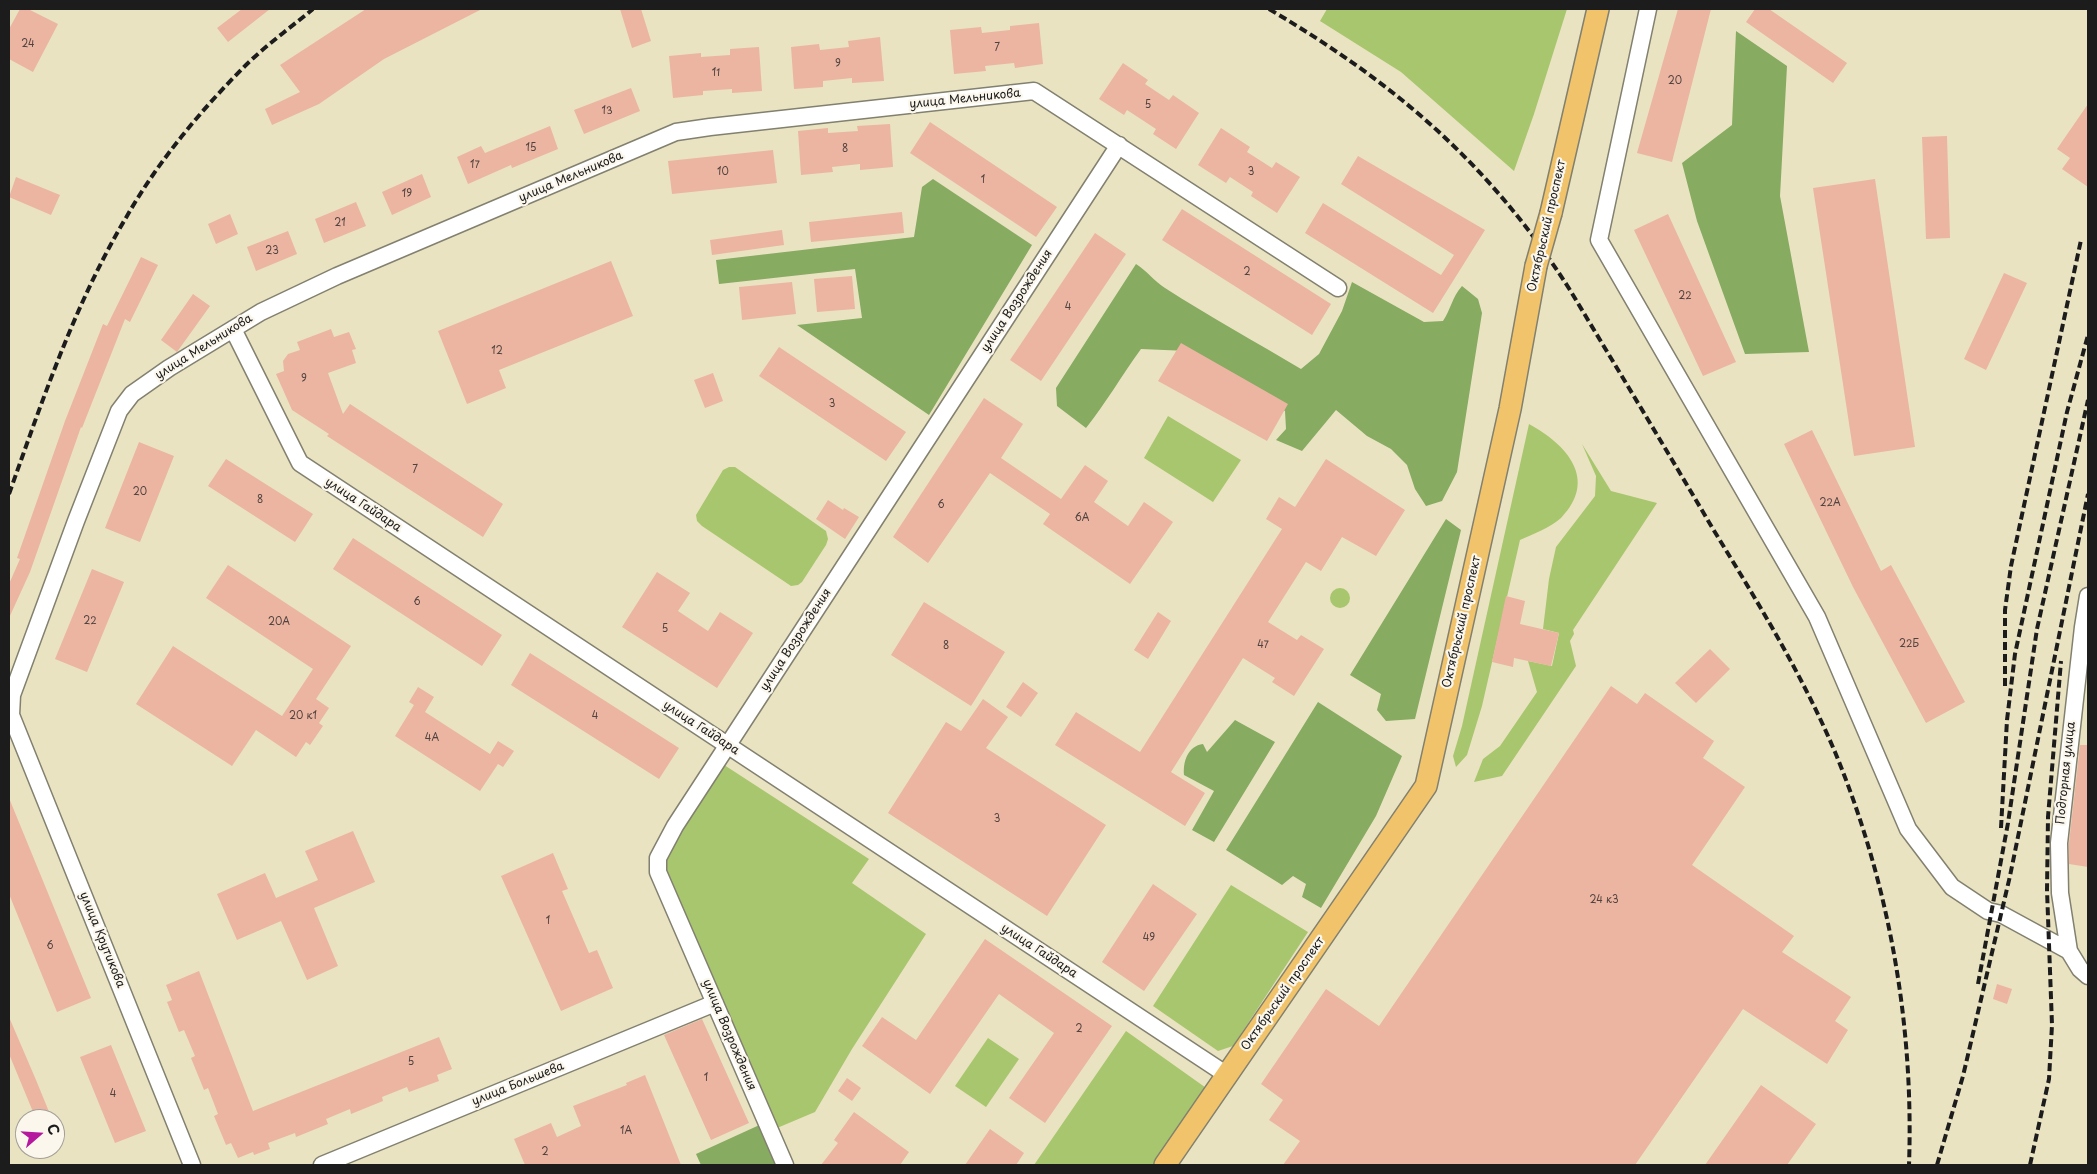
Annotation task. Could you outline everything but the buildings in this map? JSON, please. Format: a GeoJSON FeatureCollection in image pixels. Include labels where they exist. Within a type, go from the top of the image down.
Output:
{"type":"FeatureCollection","features":[{"type":"Feature","properties":{"kind":"main road","name":"Октябрьский проспект"},"geometry":{"type":"LineString","coordinates":[[1165,1165],[1426,786],[1510,409],[1536,266],[1598,9]]}},
{"type":"Feature","properties":{"kind":"street"},"geometry":{"type":"LineString","coordinates":[[1648,9],[1599,240],[1817,617],[1908,829],[1952,887],[1988,911],[2001,914],[2069,951],[2080,968],[2088,976]]}},
{"type":"Feature","properties":{"kind":"street","name":"улица Мельникова"},"geometry":{"type":"LineString","coordinates":[[12,715],[12,695],[119,411],[132,394],[169,368],[261,312],[337,276],[676,132],[1034,91],[1338,288]]}},
{"type":"Feature","properties":{"kind":"street","name":"улица Возрождения"},"geometry":{"type":"LineString","coordinates":[[785,1165],[658,872],[658,858],[675,826],[1119,145]]}},
{"type":"Feature","properties":{"kind":"street","name":"улица Гайдара"},"geometry":{"type":"LineString","coordinates":[[233,329],[300,463],[1227,1075]]}},
{"type":"Feature","properties":{"kind":"street","name":"Подгорная улица"},"geometry":{"type":"LineString","coordinates":[[2069,951],[2060,893],[2059,843],[2088,596]]}},
{"type":"Feature","properties":{"kind":"street","name":"улица Крутикова"},"geometry":{"type":"LineString","coordinates":[[12,715],[192,1165]]}},
{"type":"Feature","properties":{"kind":"street","name":"улица Большева"},"geometry":{"type":"LineString","coordinates":[[322,1165],[715,1003]]}},
{"type":"Feature","properties":{"kind":"green space"},"geometry":{"type":"Polygon","coordinates":[[[1327,9],[1567,9],[1514,171],[1401,72],[1320,21],[1327,9]]]}},
{"type":"Feature","properties":{"kind":"green space"},"geometry":{"type":"Polygon","coordinates":[[[1736,31],[1787,66],[1780,196],[1809,352],[1745,354],[1697,221],[1682,163],[1732,125],[1736,31]]]}},
{"type":"Feature","properties":{"kind":"green space"},"geometry":{"type":"Polygon","coordinates":[[[933,179],[1032,245],[929,415],[797,325],[862,318],[855,269],[719,284],[716,260],[914,237],[922,187],[933,179]]]}},
{"type":"Feature","properties":{"kind":"green space"},"geometry":{"type":"Polygon","coordinates":[[[1136,264],[1165,288],[1301,369],[1319,354],[1342,311],[1352,282],[1424,322],[1443,321],[1462,286],[1478,299],[1482,313],[1457,472],[1442,501],[1426,506],[1415,489],[1407,465],[1391,449],[1367,436],[1336,410],[1302,451],[1276,440],[1286,429],[1285,411],[1188,351],[1141,349],[1086,428],[1057,406],[1056,388],[1136,264]]]}},
{"type":"Feature","properties":{"kind":"green space"},"geometry":{"type":"Polygon","coordinates":[[[1168,416],[1241,460],[1213,502],[1144,458],[1168,416]]]}},
{"type":"Feature","properties":{"kind":"green space"},"geometry":{"type":"Polygon","coordinates":[[[1529,424],[1543,432],[1565,452],[1573,464],[1577,476],[1577,490],[1572,504],[1557,522],[1520,540],[1482,706],[1467,755],[1456,767],[1453,756],[1462,726],[1529,424]]]}},
{"type":"Feature","properties":{"kind":"green space"},"geometry":{"type":"Polygon","coordinates":[[[1582,444],[1611,491],[1657,503],[1573,630],[1574,634],[1570,641],[1576,666],[1502,776],[1474,782],[1483,759],[1500,746],[1537,692],[1528,661],[1552,666],[1559,633],[1543,629],[1549,579],[1556,547],[1595,496],[1596,476],[1582,444]]]}},
{"type":"Feature","properties":{"kind":"green space"},"geometry":{"type":"Polygon","coordinates":[[[735,467],[826,531],[828,539],[826,545],[802,582],[798,585],[791,586],[697,521],[696,515],[723,470],[735,467]]]}},
{"type":"Feature","properties":{"kind":"green space"},"geometry":{"type":"Polygon","coordinates":[[[1446,519],[1461,530],[1415,719],[1386,721],[1377,710],[1381,694],[1350,675],[1446,519]]]}},
{"type":"Feature","properties":{"kind":"green space"},"geometry":{"type":"Polygon","coordinates":[[[1340,588],[1347,591],[1350,598],[1347,605],[1340,608],[1333,605],[1330,598],[1333,591],[1340,588]]]}},
{"type":"Feature","properties":{"kind":"green space"},"geometry":{"type":"Polygon","coordinates":[[[1318,702],[1402,756],[1376,816],[1321,908],[1302,897],[1306,884],[1293,876],[1282,885],[1226,850],[1318,702]]]}},
{"type":"Feature","properties":{"kind":"green space"},"geometry":{"type":"Polygon","coordinates":[[[1235,720],[1275,742],[1214,842],[1192,830],[1214,791],[1184,775],[1184,765],[1190,751],[1203,744],[1207,752],[1235,720]]]}},
{"type":"Feature","properties":{"kind":"green space"},"geometry":{"type":"Polygon","coordinates":[[[718,761],[869,859],[852,883],[926,934],[852,1049],[815,1112],[770,1131],[658,872],[718,761]]]}},
{"type":"Feature","properties":{"kind":"green space"},"geometry":{"type":"Polygon","coordinates":[[[1231,885],[1308,932],[1233,1046],[1218,1051],[1153,1006],[1231,885]]]}},
{"type":"Feature","properties":{"kind":"green space"},"geometry":{"type":"Polygon","coordinates":[[[1126,1031],[1209,1090],[1157,1165],[1034,1165],[1126,1031]]]}},
{"type":"Feature","properties":{"kind":"green space"},"geometry":{"type":"Polygon","coordinates":[[[988,1038],[1019,1059],[986,1107],[955,1086],[988,1038]]]}},
{"type":"Feature","properties":{"kind":"green space"},"geometry":{"type":"Polygon","coordinates":[[[766,1122],[785,1165],[701,1165],[696,1154],[766,1122]]]}},
{"type":"Feature","properties":{"kind":"railway"},"geometry":{"type":"LineString","coordinates":[[9,494],[61,352],[76,317],[108,249],[139,196],[166,157],[196,119],[228,84],[260,52],[313,9]]}},
{"type":"Feature","properties":{"kind":"railway"},"geometry":{"type":"LineString","coordinates":[[1269,9],[1315,37],[1399,98],[1437,130],[1473,165],[1507,203],[1570,290],[1778,638],[1808,694],[1835,752],[1870,852],[1883,903],[1902,1007],[1907,1059],[1909,1165]]}},
{"type":"Feature","properties":{"kind":"railway"},"geometry":{"type":"LineString","coordinates":[[2005,686],[2005,610],[2011,566],[2081,240]]}},
{"type":"Feature","properties":{"kind":"railway"},"geometry":{"type":"LineString","coordinates":[[2001,828],[2007,720],[2015,654],[2067,412],[2088,335]]}},
{"type":"Feature","properties":{"kind":"railway"},"geometry":{"type":"LineString","coordinates":[[1978,984],[2008,823],[2037,629],[2088,400]]}},
{"type":"Feature","properties":{"kind":"railway"},"geometry":{"type":"LineString","coordinates":[[1937,1165],[1963,1076],[2010,876],[2088,494]]}},
{"type":"Feature","properties":{"kind":"railway"},"geometry":{"type":"LineString","coordinates":[[2030,1165],[2049,1079],[2052,1025],[2047,890],[2048,817],[2061,661]]}}]}
